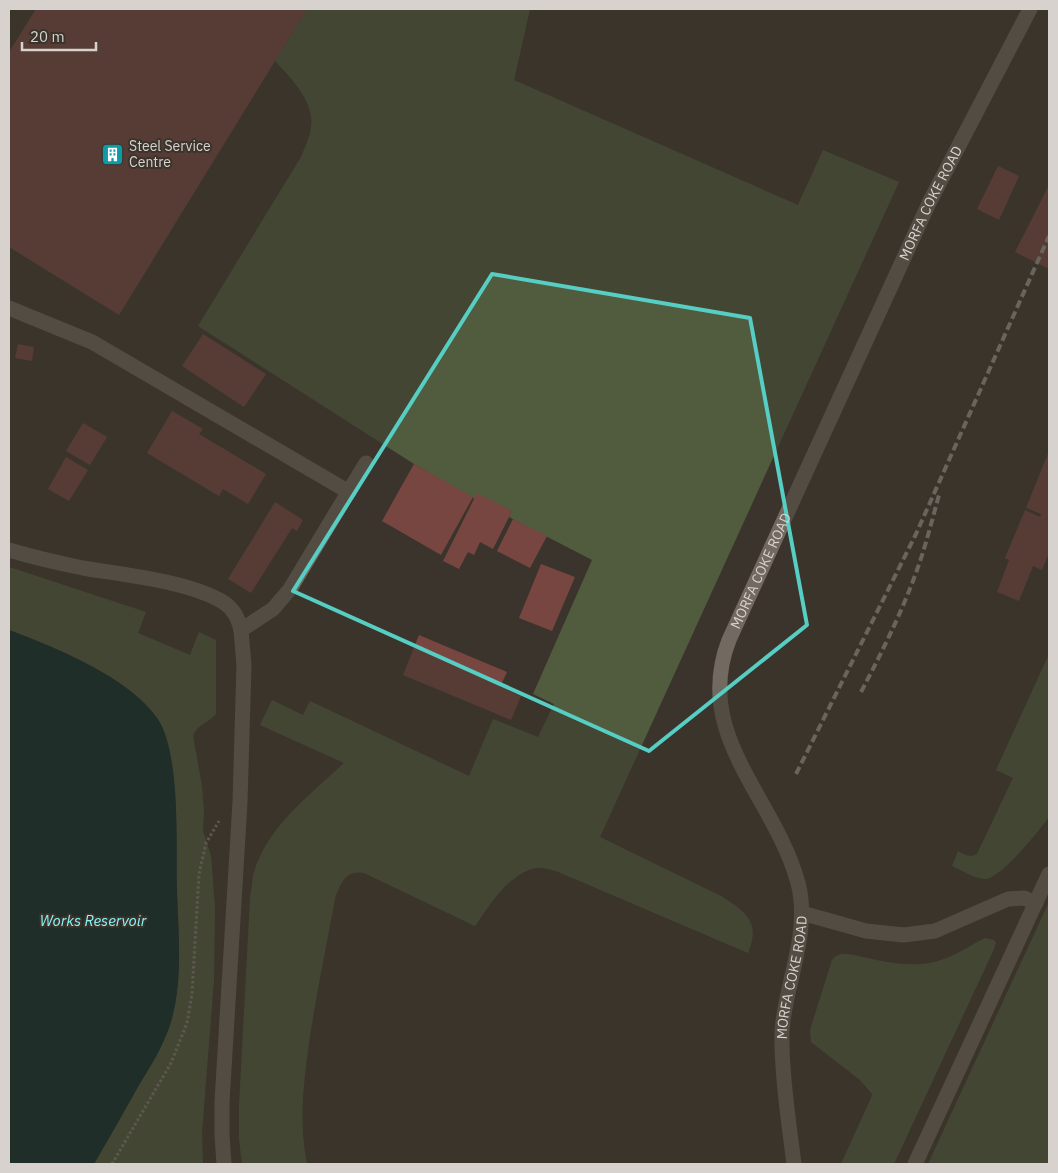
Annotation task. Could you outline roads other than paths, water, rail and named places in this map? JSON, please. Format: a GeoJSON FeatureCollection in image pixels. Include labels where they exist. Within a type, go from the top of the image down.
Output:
{"type":"FeatureCollection","features":[{"type":"Feature","properties":{"kind":"lane","name":"MORFA COKE ROAD"},"geometry":{"type":"LineString","coordinates":[[794,1164],[785,1098],[782,1054],[783,1022],[798,952],[802,913],[801,899],[793,869],[773,824],[734,751],[725,726],[719,694],[720,668],[724,654],[929,204],[1030,9]]}},
{"type":"Feature","properties":{"kind":"lane"},"geometry":{"type":"LineString","coordinates":[[9,308],[92,342],[349,492]]}},
{"type":"Feature","properties":{"kind":"lane"},"geometry":{"type":"LineString","coordinates":[[241,630],[273,609],[290,590],[366,463]]}},
{"type":"Feature","properties":{"kind":"lane"},"geometry":{"type":"LineString","coordinates":[[9,550],[66,565],[150,580],[199,592],[220,600],[230,608],[239,622],[244,665],[240,802],[222,1102],[224,1164]]}},
{"type":"Feature","properties":{"kind":"lane"},"geometry":{"type":"LineString","coordinates":[[915,1164],[1049,874]]}},
{"type":"Feature","properties":{"kind":"lane"},"geometry":{"type":"LineString","coordinates":[[802,913],[857,929],[904,935],[935,930],[1008,899],[1024,898],[1036,903]]}},
{"type":"Feature","properties":{"kind":"water","name":"Works Reservoir"},"geometry":{"type":"Polygon","coordinates":[[[9,630],[68,654],[89,665],[110,677],[145,703],[157,718],[165,733],[174,776],[177,825],[179,974],[174,1008],[170,1025],[160,1048],[94,1164],[9,1164],[9,630]]]}},
{"type":"Feature","properties":{"kind":"railway"},"geometry":{"type":"LineString","coordinates":[[796,774],[916,534],[1049,236]]}},
{"type":"Feature","properties":{"kind":"railway"},"geometry":{"type":"LineString","coordinates":[[861,692],[891,632],[911,586],[939,495]]}},
{"type":"Feature","properties":{"kind":"place","name":"Steel Service Centre"},"geometry":{"type":"Point","coordinates":[113,154]}}]}
